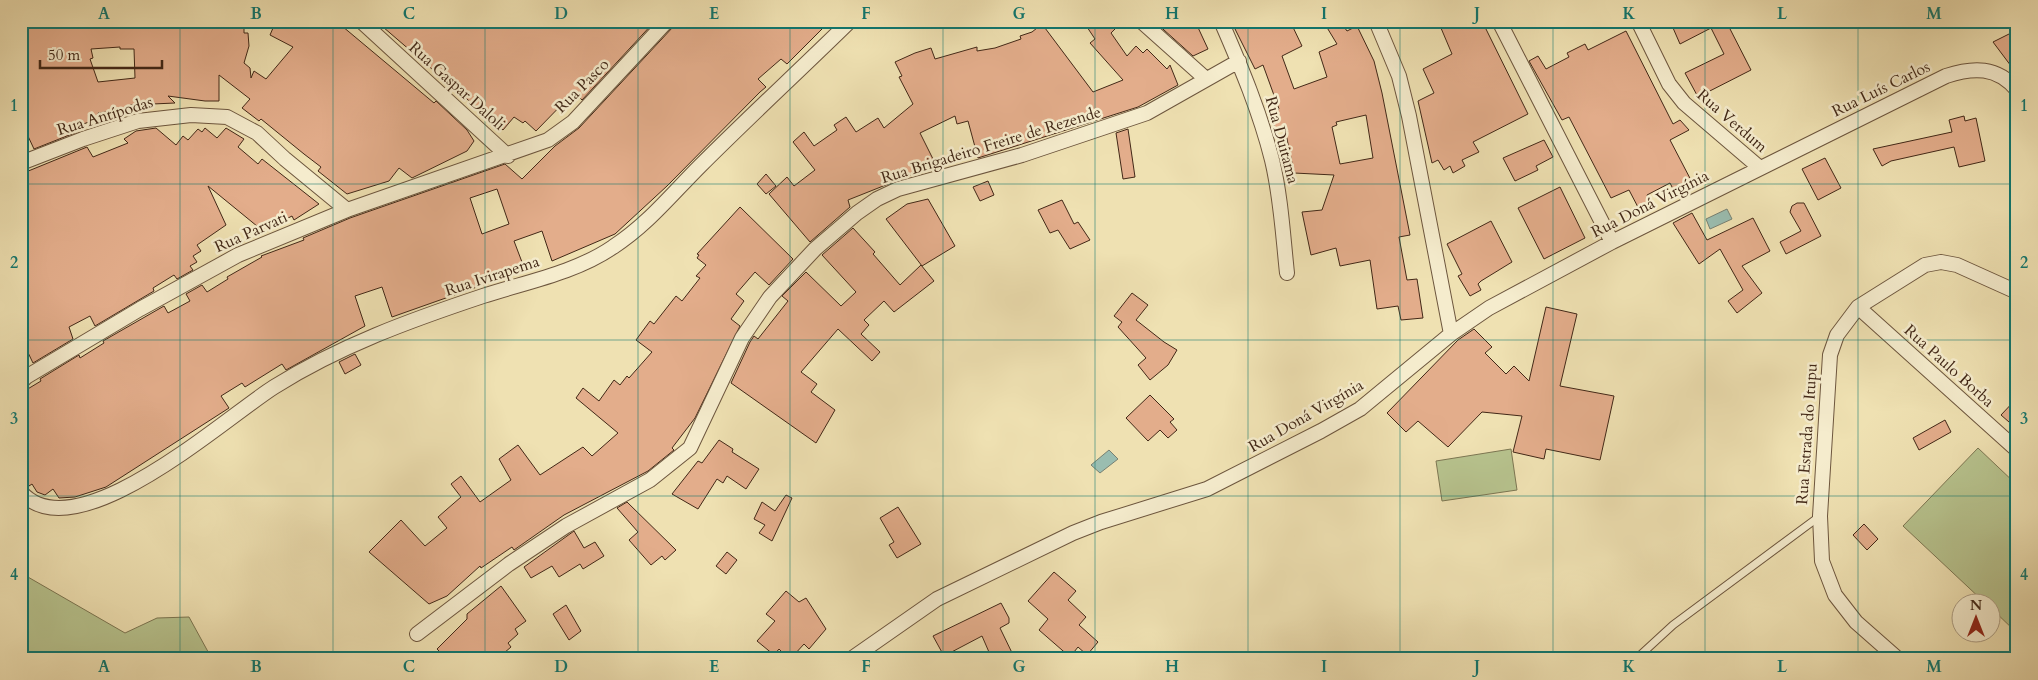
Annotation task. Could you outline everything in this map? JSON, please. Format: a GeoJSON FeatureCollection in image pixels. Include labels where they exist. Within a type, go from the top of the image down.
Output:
{"type":"FeatureCollection","features":[{"type":"Feature","properties":{"kind":"street","name":"Rua Gaspar Daloli"},"geometry":{"type":"LineString","coordinates":[[361,21],[508,156]]}},
{"type":"Feature","properties":{"kind":"street","name":"Rua Pasco"},"geometry":{"type":"LineString","coordinates":[[508,156],[548,140],[573,122],[667,21]]}},
{"type":"Feature","properties":{"kind":"street","name":"Rua Ivirapema"},"geometry":{"type":"LineString","coordinates":[[21,492],[26,497],[51,509],[72,509],[99,500],[150,475],[274,387],[328,357],[374,335],[554,274],[611,249],[641,227],[699,167],[850,21]]}},
{"type":"Feature","properties":{"kind":"street"},"geometry":{"type":"LineString","coordinates":[[1141,21],[1206,80]]}},
{"type":"Feature","properties":{"kind":"street","name":"Rua Duitama"},"geometry":{"type":"LineString","coordinates":[[1221,21],[1257,107],[1272,161],[1280,202],[1288,273]]}},
{"type":"Feature","properties":{"kind":"street"},"geometry":{"type":"LineString","coordinates":[[1376,21],[1399,76],[1409,116],[1451,334]]}},
{"type":"Feature","properties":{"kind":"street"},"geometry":{"type":"LineString","coordinates":[[1499,21],[1612,242]]}},
{"type":"Feature","properties":{"kind":"street","name":"Rua Verdum"},"geometry":{"type":"LineString","coordinates":[[1638,21],[1669,84],[1684,103],[1760,168]]}},
{"type":"Feature","properties":{"kind":"street","name":"Rua Brigadeiro Freire de Rezende"},"geometry":{"type":"LineString","coordinates":[[417,634],[509,564],[566,526],[650,480],[690,448],[742,338],[770,297],[815,249],[857,213],[877,199],[898,189],[1022,155],[1147,113],[1238,61]]}},
{"type":"Feature","properties":{"kind":"street","name":"Rua Luís Carlos"},"geometry":{"type":"LineString","coordinates":[[1760,168],[1946,76],[1966,70],[1985,70],[2009,81],[2017,90]]}},
{"type":"Feature","properties":{"kind":"street","name":"Rua Antípodas"},"geometry":{"type":"LineString","coordinates":[[21,163],[83,139],[138,121],[191,115],[227,117],[257,133],[284,159],[348,210]]}},
{"type":"Feature","properties":{"kind":"street","name":"Rua Parvati"},"geometry":{"type":"LineString","coordinates":[[23,376],[238,255],[348,210],[508,156]]}},
{"type":"Feature","properties":{"kind":"street","name":"Rua Doná Virgínia"},"geometry":{"type":"LineString","coordinates":[[851,659],[937,599],[1101,522],[1208,489],[1321,431],[1360,409],[1451,334],[1489,308],[1612,242],[1760,168]]}},
{"type":"Feature","properties":{"kind":"street","name":"Rua Estrada do Itupu"},"geometry":{"type":"LineString","coordinates":[[1820,516],[1830,355],[1837,335],[1858,307],[1925,265],[1941,262],[1957,265],[2017,292]]}},
{"type":"Feature","properties":{"kind":"street","name":"Rua Paulo Borba"},"geometry":{"type":"LineString","coordinates":[[1858,307],[2017,450]]}},
{"type":"Feature","properties":{"kind":"street"},"geometry":{"type":"LineString","coordinates":[[1820,516],[1822,562],[1835,595],[1856,622],[1898,659]]}},
{"type":"Feature","properties":{"kind":"lane","name":"Rua Estrada do Itupu"},"geometry":{"type":"LineString","coordinates":[[1636,659],[1673,625],[1820,516]]}},
{"type":"Feature","properties":{"kind":"green space"},"geometry":{"type":"Polygon","coordinates":[[[1978,448],[2017,485],[2017,633],[2000,617],[2000,592],[1973,592],[1903,526],[1978,448]]]}},
{"type":"Feature","properties":{"kind":"green space"},"geometry":{"type":"Polygon","coordinates":[[[1511,449],[1517,490],[1442,501],[1436,461],[1511,449]]]}},
{"type":"Feature","properties":{"kind":"green space"},"geometry":{"type":"Polygon","coordinates":[[[21,573],[125,633],[157,618],[189,617],[212,659],[21,659],[21,573]]]}},
{"type":"Feature","properties":{"kind":"shaded area"},"geometry":{"type":"Polygon","coordinates":[[[1727,209],[1732,219],[1710,229],[1706,219],[1727,209]]]}},
{"type":"Feature","properties":{"kind":"shaded area"},"geometry":{"type":"Polygon","coordinates":[[[1109,450],[1118,459],[1100,473],[1091,465],[1109,450]]]}},
{"type":"Feature","properties":{"kind":"building"},"geometry":{"type":"Polygon","coordinates":[[[21,21],[244,21],[244,33],[248,33],[249,46],[244,63],[250,68],[251,78],[254,71],[266,79],[293,47],[270,35],[276,21],[336,21],[434,103],[436,101],[467,130],[474,141],[467,151],[412,178],[399,168],[389,181],[347,194],[318,171],[321,167],[261,119],[259,121],[242,108],[250,99],[219,75],[219,101],[168,96],[175,103],[130,105],[133,108],[98,113],[100,118],[75,127],[77,132],[34,149],[27,134],[21,136],[21,21]],[[120,47],[91,49],[93,58],[90,59],[98,82],[135,78],[134,49],[120,49],[120,47]]]}},
{"type":"Feature","properties":{"kind":"building"},"geometry":{"type":"Polygon","coordinates":[[[376,21],[655,21],[582,100],[574,92],[536,131],[525,121],[523,123],[514,117],[503,130],[376,21]]]}},
{"type":"Feature","properties":{"kind":"building"},"geometry":{"type":"Polygon","coordinates":[[[676,21],[830,21],[787,64],[781,59],[758,79],[766,87],[667,186],[615,234],[552,261],[542,231],[514,241],[525,270],[392,317],[382,287],[355,296],[365,326],[286,370],[282,364],[245,387],[242,383],[221,396],[229,408],[106,487],[75,497],[59,498],[53,489],[45,495],[37,492],[32,484],[29,486],[21,470],[21,393],[41,381],[40,379],[79,355],[80,358],[104,343],[103,341],[164,306],[168,313],[190,301],[186,294],[202,285],[207,292],[261,256],[304,240],[303,238],[350,218],[505,164],[522,179],[555,146],[579,128],[673,27],[676,21]],[[497,189],[470,198],[482,234],[509,224],[497,189]]]}},
{"type":"Feature","properties":{"kind":"building"},"geometry":{"type":"Polygon","coordinates":[[[1083,21],[1108,21],[1115,29],[1111,33],[1127,56],[1136,46],[1143,53],[1147,49],[1167,69],[1170,65],[1178,85],[1138,107],[978,158],[968,121],[957,124],[955,116],[920,133],[936,165],[848,200],[850,207],[810,242],[769,194],[787,177],[794,186],[815,170],[793,142],[804,132],[814,146],[837,130],[834,125],[846,117],[856,132],[878,118],[884,128],[913,104],[899,77],[902,76],[895,62],[915,53],[931,48],[935,59],[977,47],[977,51],[995,48],[1021,39],[1020,36],[1032,32],[1042,24],[1093,92],[1123,80],[1090,43],[1095,39],[1083,21]]]}},
{"type":"Feature","properties":{"kind":"building"},"geometry":{"type":"Polygon","coordinates":[[[1154,21],[1195,21],[1208,49],[1193,56],[1154,21]]]}},
{"type":"Feature","properties":{"kind":"building"},"geometry":{"type":"Polygon","coordinates":[[[1251,21],[1290,21],[1302,46],[1282,56],[1294,89],[1327,77],[1319,52],[1337,44],[1323,21],[1340,21],[1347,31],[1357,26],[1374,61],[1382,93],[1410,235],[1399,237],[1407,280],[1417,279],[1423,318],[1401,320],[1398,306],[1377,309],[1370,260],[1340,266],[1336,248],[1311,255],[1302,212],[1322,210],[1334,175],[1294,173],[1285,129],[1276,132],[1270,112],[1279,109],[1263,65],[1255,69],[1235,29],[1251,21]],[[1366,115],[1336,122],[1337,125],[1332,127],[1340,164],[1373,158],[1366,115]]]}},
{"type":"Feature","properties":{"kind":"building"},"geometry":{"type":"Polygon","coordinates":[[[1438,21],[1482,21],[1528,114],[1473,142],[1479,152],[1462,160],[1465,166],[1453,173],[1450,166],[1444,170],[1438,160],[1432,163],[1418,101],[1434,93],[1423,69],[1452,54],[1438,21]]]}},
{"type":"Feature","properties":{"kind":"building"},"geometry":{"type":"Polygon","coordinates":[[[1670,21],[1726,21],[1723,23],[1725,27],[1728,25],[1751,70],[1698,97],[1685,73],[1724,54],[1711,28],[1680,44],[1670,21]]]}},
{"type":"Feature","properties":{"kind":"building"},"geometry":{"type":"Polygon","coordinates":[[[2017,30],[2017,74],[1993,42],[2017,30]]]}},
{"type":"Feature","properties":{"kind":"building"},"geometry":{"type":"Polygon","coordinates":[[[1626,31],[1673,124],[1680,120],[1689,130],[1670,140],[1693,184],[1675,193],[1670,183],[1647,195],[1652,205],[1640,211],[1629,190],[1611,198],[1569,117],[1562,120],[1529,61],[1538,56],[1546,69],[1569,57],[1567,53],[1585,44],[1588,50],[1626,31]]]}},
{"type":"Feature","properties":{"kind":"building"},"geometry":{"type":"Polygon","coordinates":[[[1964,116],[1965,121],[1976,118],[1985,161],[1959,167],[1954,147],[1891,161],[1882,166],[1873,149],[1952,132],[1949,120],[1964,116]]]}},
{"type":"Feature","properties":{"kind":"building"},"geometry":{"type":"Polygon","coordinates":[[[156,128],[176,145],[183,136],[188,140],[198,129],[202,132],[205,128],[217,138],[226,128],[244,139],[238,147],[258,164],[262,159],[319,204],[294,220],[292,216],[263,231],[208,186],[226,225],[197,245],[201,251],[193,256],[197,262],[190,266],[193,270],[177,279],[174,275],[153,288],[154,291],[95,326],[90,316],[69,327],[73,339],[33,363],[21,338],[21,174],[87,147],[93,157],[128,143],[124,139],[136,131],[156,128]]]}},
{"type":"Feature","properties":{"kind":"building"},"geometry":{"type":"Polygon","coordinates":[[[1128,129],[1135,177],[1123,179],[1116,133],[1128,129]]]}},
{"type":"Feature","properties":{"kind":"building"},"geometry":{"type":"Polygon","coordinates":[[[1544,140],[1553,157],[1536,166],[1538,170],[1515,181],[1503,158],[1544,140]]]}},
{"type":"Feature","properties":{"kind":"building"},"geometry":{"type":"Polygon","coordinates":[[[1825,158],[1841,188],[1818,200],[1802,169],[1825,158]]]}},
{"type":"Feature","properties":{"kind":"building"},"geometry":{"type":"Polygon","coordinates":[[[766,174],[776,186],[766,194],[757,184],[766,174]]]}},
{"type":"Feature","properties":{"kind":"building"},"geometry":{"type":"Polygon","coordinates":[[[988,181],[994,195],[980,201],[973,187],[988,181]]]}},
{"type":"Feature","properties":{"kind":"building"},"geometry":{"type":"Polygon","coordinates":[[[1560,187],[1585,238],[1544,259],[1518,208],[1560,187]]]}},
{"type":"Feature","properties":{"kind":"building"},"geometry":{"type":"Polygon","coordinates":[[[928,199],[955,246],[922,266],[886,219],[907,204],[928,199]]]}},
{"type":"Feature","properties":{"kind":"building"},"geometry":{"type":"Polygon","coordinates":[[[1062,200],[1074,224],[1078,222],[1090,240],[1070,249],[1058,230],[1050,233],[1038,210],[1062,200]]]}},
{"type":"Feature","properties":{"kind":"building"},"geometry":{"type":"Polygon","coordinates":[[[1797,203],[1804,203],[1821,236],[1786,254],[1780,242],[1801,231],[1790,212],[1792,206],[1797,203]]]}},
{"type":"Feature","properties":{"kind":"building"},"geometry":{"type":"Polygon","coordinates":[[[740,207],[793,259],[769,285],[755,272],[736,294],[744,301],[731,319],[740,326],[695,418],[672,448],[674,450],[648,471],[564,515],[514,550],[512,547],[481,568],[480,566],[447,596],[429,604],[369,552],[401,520],[425,546],[447,528],[438,517],[461,497],[451,484],[461,476],[480,502],[511,480],[499,459],[518,445],[540,475],[583,447],[592,456],[618,433],[576,398],[583,388],[599,401],[614,380],[620,385],[627,376],[629,378],[652,352],[636,340],[650,321],[654,324],[676,296],[682,301],[700,278],[696,276],[706,265],[697,258],[699,255],[697,254],[740,207]]]}},
{"type":"Feature","properties":{"kind":"building"},"geometry":{"type":"Polygon","coordinates":[[[1692,213],[1707,240],[1753,218],[1770,251],[1742,266],[1762,293],[1737,313],[1728,301],[1743,290],[1720,249],[1699,264],[1673,223],[1692,213]]]}},
{"type":"Feature","properties":{"kind":"building"},"geometry":{"type":"Polygon","coordinates":[[[1491,221],[1512,262],[1481,281],[1478,284],[1481,290],[1470,296],[1458,276],[1462,274],[1447,244],[1491,221]]]}},
{"type":"Feature","properties":{"kind":"building"},"geometry":{"type":"Polygon","coordinates":[[[853,228],[875,252],[873,254],[900,285],[921,265],[934,281],[894,312],[884,301],[864,320],[869,325],[861,334],[880,352],[872,361],[838,329],[801,372],[817,384],[811,392],[835,410],[816,443],[731,383],[754,336],[758,339],[788,301],[782,296],[806,272],[841,306],[856,292],[822,255],[853,228]]]}},
{"type":"Feature","properties":{"kind":"building"},"geometry":{"type":"Polygon","coordinates":[[[1132,293],[1148,305],[1136,320],[1177,350],[1168,365],[1150,380],[1138,365],[1146,358],[1118,327],[1122,322],[1114,316],[1132,293]]]}},
{"type":"Feature","properties":{"kind":"building"},"geometry":{"type":"Polygon","coordinates":[[[1546,307],[1577,314],[1560,386],[1614,396],[1600,460],[1546,449],[1544,459],[1513,452],[1522,416],[1482,412],[1448,447],[1418,421],[1406,432],[1387,413],[1458,340],[1474,329],[1492,347],[1485,353],[1506,374],[1514,366],[1529,381],[1546,307]]]}},
{"type":"Feature","properties":{"kind":"building"},"geometry":{"type":"Polygon","coordinates":[[[355,354],[361,365],[345,374],[339,362],[355,354]]]}},
{"type":"Feature","properties":{"kind":"building"},"geometry":{"type":"Polygon","coordinates":[[[1150,395],[1174,419],[1170,422],[1177,430],[1168,438],[1160,430],[1148,441],[1126,418],[1150,395]]]}},
{"type":"Feature","properties":{"kind":"building"},"geometry":{"type":"Polygon","coordinates":[[[2017,398],[2017,429],[2001,415],[2017,398]]]}},
{"type":"Feature","properties":{"kind":"building"},"geometry":{"type":"Polygon","coordinates":[[[1945,420],[1951,432],[1919,450],[1913,438],[1945,420]]]}},
{"type":"Feature","properties":{"kind":"building"},"geometry":{"type":"Polygon","coordinates":[[[719,440],[733,449],[732,452],[759,469],[746,489],[727,476],[723,483],[717,479],[698,509],[672,494],[698,461],[702,463],[719,440]]]}},
{"type":"Feature","properties":{"kind":"building"},"geometry":{"type":"Polygon","coordinates":[[[786,495],[792,498],[772,541],[759,533],[765,525],[754,519],[762,502],[775,511],[786,495]]]}},
{"type":"Feature","properties":{"kind":"building"},"geometry":{"type":"Polygon","coordinates":[[[627,502],[676,550],[665,560],[662,556],[651,565],[629,540],[638,532],[617,508],[627,502]]]}},
{"type":"Feature","properties":{"kind":"building"},"geometry":{"type":"Polygon","coordinates":[[[898,507],[921,544],[897,558],[889,545],[894,542],[880,518],[898,507]]]}},
{"type":"Feature","properties":{"kind":"building"},"geometry":{"type":"Polygon","coordinates":[[[1864,524],[1878,539],[1867,550],[1853,535],[1864,524]]]}},
{"type":"Feature","properties":{"kind":"building"},"geometry":{"type":"Polygon","coordinates":[[[574,531],[584,548],[595,542],[604,556],[583,569],[580,564],[559,577],[552,566],[531,578],[524,567],[574,531]]]}},
{"type":"Feature","properties":{"kind":"building"},"geometry":{"type":"Polygon","coordinates":[[[727,552],[737,560],[726,574],[716,566],[727,552]]]}},
{"type":"Feature","properties":{"kind":"building"},"geometry":{"type":"Polygon","coordinates":[[[1054,572],[1076,591],[1068,600],[1086,617],[1079,625],[1098,642],[1087,655],[1078,647],[1070,657],[1039,630],[1048,619],[1028,601],[1054,572]]]}},
{"type":"Feature","properties":{"kind":"building"},"geometry":{"type":"Polygon","coordinates":[[[501,586],[526,621],[515,629],[518,634],[508,643],[511,647],[497,659],[447,659],[437,649],[467,619],[467,614],[501,586]]]}},
{"type":"Feature","properties":{"kind":"building"},"geometry":{"type":"Polygon","coordinates":[[[786,591],[799,602],[806,598],[826,629],[809,649],[804,644],[794,655],[790,652],[786,656],[779,649],[774,655],[757,641],[775,621],[766,614],[786,591]]]}},
{"type":"Feature","properties":{"kind":"building"},"geometry":{"type":"Polygon","coordinates":[[[1001,603],[1009,618],[1009,623],[1000,628],[1015,659],[992,659],[982,636],[944,656],[933,636],[1001,603]]]}},
{"type":"Feature","properties":{"kind":"building"},"geometry":{"type":"Polygon","coordinates":[[[566,605],[581,631],[569,640],[553,614],[566,605]]]}}]}
